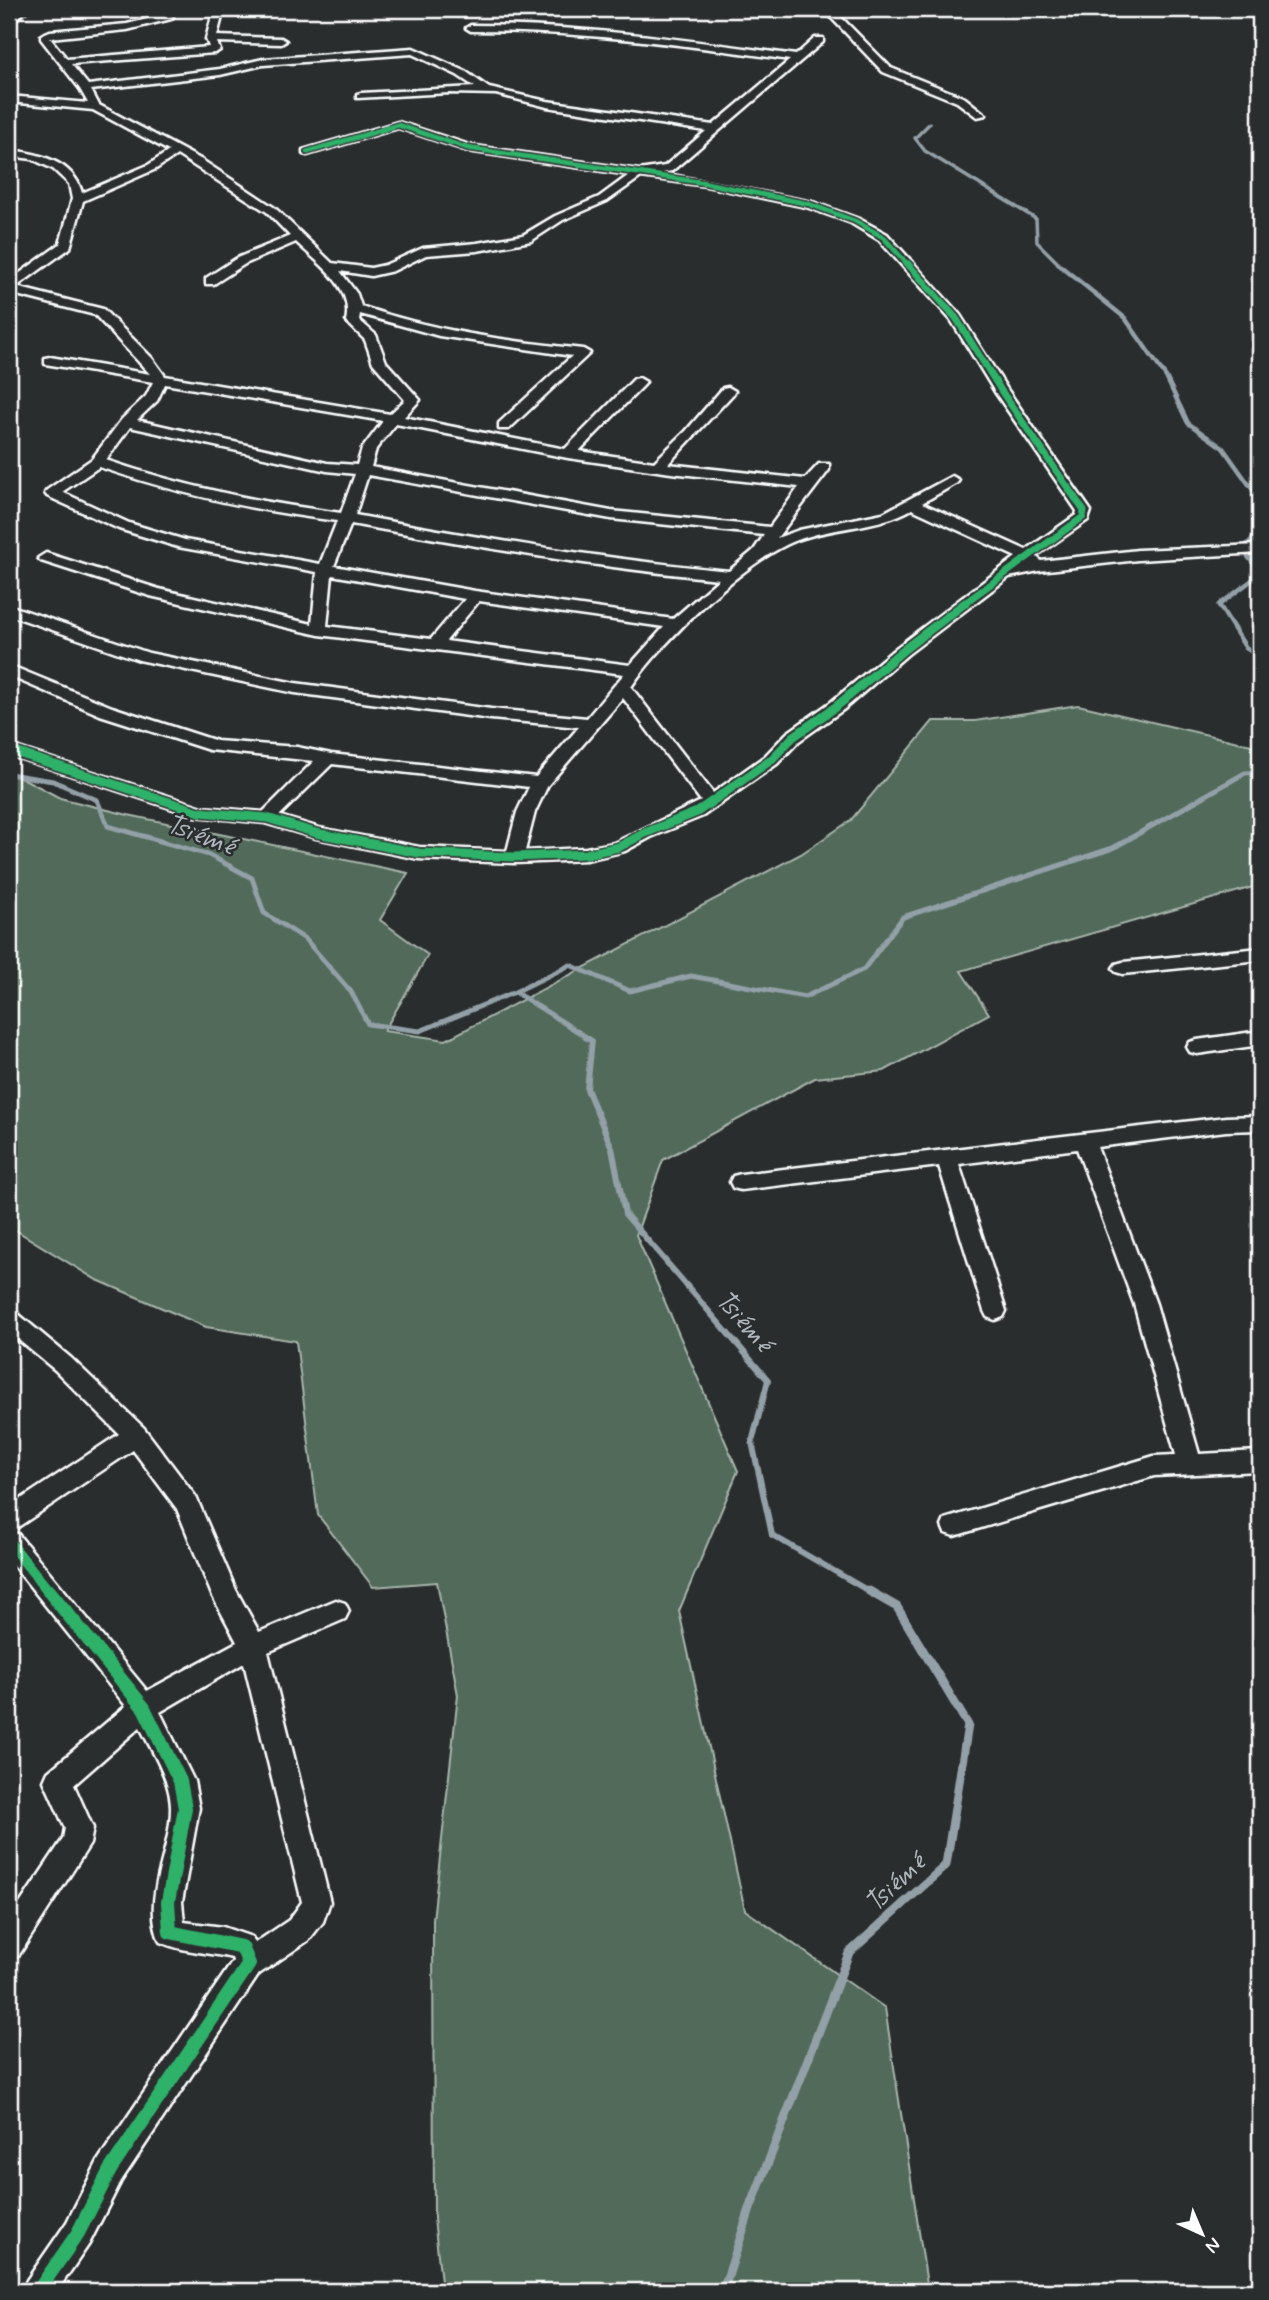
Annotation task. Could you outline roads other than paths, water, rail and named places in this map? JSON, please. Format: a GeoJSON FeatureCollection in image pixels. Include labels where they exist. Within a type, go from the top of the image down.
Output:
{"type":"FeatureCollection","features":[{"type":"Feature","properties":{"kind":"street"},"geometry":{"type":"LineString","coordinates":[[9,21],[24,9]]}},
{"type":"Feature","properties":{"kind":"street"},"geometry":{"type":"LineString","coordinates":[[219,9],[211,39],[220,72]]}},
{"type":"Feature","properties":{"kind":"street"},"geometry":{"type":"LineString","coordinates":[[828,9],[887,70],[961,100],[981,115]]}},
{"type":"Feature","properties":{"kind":"street"},"geometry":{"type":"LineString","coordinates":[[96,107],[85,88],[44,36],[127,27],[167,18]]}},
{"type":"Feature","properties":{"kind":"street"},"geometry":{"type":"LineString","coordinates":[[471,28],[516,27],[575,31],[797,58]]}},
{"type":"Feature","properties":{"kind":"street"},"geometry":{"type":"LineString","coordinates":[[211,39],[281,41]]}},
{"type":"Feature","properties":{"kind":"street"},"geometry":{"type":"LineString","coordinates":[[672,173],[716,129],[819,40]]}},
{"type":"Feature","properties":{"kind":"street"},"geometry":{"type":"LineString","coordinates":[[64,62],[215,50]]}},
{"type":"Feature","properties":{"kind":"street"},"geometry":{"type":"LineString","coordinates":[[85,88],[220,72],[263,62],[414,51],[461,73],[485,90]]}},
{"type":"Feature","properties":{"kind":"street"},"geometry":{"type":"LineString","coordinates":[[361,96],[485,90],[547,104],[716,129]]}},
{"type":"Feature","properties":{"kind":"street"},"geometry":{"type":"LineString","coordinates":[[9,99],[96,107],[198,162],[271,210],[328,266],[351,294],[355,307],[352,321],[371,338],[380,363],[413,400],[369,449],[325,570],[319,630]]}},
{"type":"Feature","properties":{"kind":"street"},"geometry":{"type":"LineString","coordinates":[[9,750],[200,812],[267,818],[316,833],[419,853],[514,857],[586,854],[619,847],[645,832],[697,812],[771,760],[793,737],[837,706],[902,651],[1005,575],[1033,561],[1079,521],[1084,511],[1002,392],[956,318],[906,260],[873,230],[835,211],[672,173],[639,173],[467,148],[398,125],[307,152]]}},
{"type":"Feature","properties":{"kind":"street"},"geometry":{"type":"LineString","coordinates":[[78,200],[152,167],[176,151]]}},
{"type":"Feature","properties":{"kind":"street"},"geometry":{"type":"LineString","coordinates":[[9,153],[35,156],[57,167],[74,183],[78,200],[66,245],[9,287]]}},
{"type":"Feature","properties":{"kind":"street"},"geometry":{"type":"LineString","coordinates":[[328,266],[371,272],[389,268],[424,252],[477,247],[527,238],[559,218],[603,199],[639,173]]}},
{"type":"Feature","properties":{"kind":"street"},"geometry":{"type":"LineString","coordinates":[[209,281],[241,261],[297,237]]}},
{"type":"Feature","properties":{"kind":"street"},"geometry":{"type":"LineString","coordinates":[[9,287],[99,312],[148,361],[161,380]]}},
{"type":"Feature","properties":{"kind":"street"},"geometry":{"type":"LineString","coordinates":[[355,307],[435,332],[583,353],[504,426]]}},
{"type":"Feature","properties":{"kind":"street"},"geometry":{"type":"LineString","coordinates":[[50,361],[393,420],[568,454],[809,484]]}},
{"type":"Feature","properties":{"kind":"street"},"geometry":{"type":"LineString","coordinates":[[161,380],[152,398],[127,422],[97,462],[52,493],[124,526],[183,544],[475,596],[676,624]]}},
{"type":"Feature","properties":{"kind":"street"},"geometry":{"type":"LineString","coordinates":[[568,454],[639,382]]}},
{"type":"Feature","properties":{"kind":"street"},"geometry":{"type":"LineString","coordinates":[[657,467],[691,434],[728,391]]}},
{"type":"Feature","properties":{"kind":"street"},"geometry":{"type":"LineString","coordinates":[[127,422],[327,467],[362,470],[611,515],[775,532]]}},
{"type":"Feature","properties":{"kind":"street"},"geometry":{"type":"LineString","coordinates":[[97,462],[163,484],[261,507],[345,518],[517,550],[626,566],[733,576]]}},
{"type":"Feature","properties":{"kind":"street"},"geometry":{"type":"LineString","coordinates":[[759,553],[824,467]]}},
{"type":"Feature","properties":{"kind":"street"},"geometry":{"type":"LineString","coordinates":[[514,857],[526,812],[540,783],[624,687],[633,670],[676,624],[772,544],[799,534],[880,519],[951,480]]}},
{"type":"Feature","properties":{"kind":"street"},"geometry":{"type":"LineString","coordinates":[[911,503],[1033,561],[1260,549]]}},
{"type":"Feature","properties":{"kind":"street"},"geometry":{"type":"LineString","coordinates":[[46,558],[155,593],[319,630],[633,670]]}},
{"type":"Feature","properties":{"kind":"street"},"geometry":{"type":"LineString","coordinates":[[434,646],[475,596]]}},
{"type":"Feature","properties":{"kind":"street"},"geometry":{"type":"LineString","coordinates":[[9,611],[145,657],[295,688],[452,706],[491,714],[590,723]]}},
{"type":"Feature","properties":{"kind":"street"},"geometry":{"type":"LineString","coordinates":[[9,670],[106,711],[215,746],[297,752],[540,783]]}},
{"type":"Feature","properties":{"kind":"street"},"geometry":{"type":"LineString","coordinates":[[624,687],[710,801]]}},
{"type":"Feature","properties":{"kind":"street"},"geometry":{"type":"LineString","coordinates":[[267,818],[322,762],[331,758]]}},
{"type":"Feature","properties":{"kind":"street"},"geometry":{"type":"LineString","coordinates":[[1123,968],[1260,954]]}},
{"type":"Feature","properties":{"kind":"street"},"geometry":{"type":"LineString","coordinates":[[1197,1047],[1260,1038]]}},
{"type":"Feature","properties":{"kind":"street"},"geometry":{"type":"LineString","coordinates":[[741,1182],[1226,1124],[1260,1123]]}},
{"type":"Feature","properties":{"kind":"street"},"geometry":{"type":"LineString","coordinates":[[1085,1142],[1145,1304],[1190,1464]]}},
{"type":"Feature","properties":{"kind":"street"},"geometry":{"type":"LineString","coordinates":[[947,1159],[995,1311]]}},
{"type":"Feature","properties":{"kind":"street"},"geometry":{"type":"LineString","coordinates":[[9,1319],[63,1364],[136,1435],[187,1504],[225,1595],[253,1646],[316,1902],[315,1914],[306,1924],[249,1964],[110,2170],[78,2233],[38,2291]]}},
{"type":"Feature","properties":{"kind":"street"},"geometry":{"type":"LineString","coordinates":[[9,1520],[136,1435]]}},
{"type":"Feature","properties":{"kind":"street"},"geometry":{"type":"LineString","coordinates":[[954,1526],[1154,1466],[1260,1461]]}},
{"type":"Feature","properties":{"kind":"street"},"geometry":{"type":"LineString","coordinates":[[9,1542],[144,1708],[180,1781],[185,1808],[168,1902],[170,1933],[190,1940],[222,1939],[242,1947],[249,1964]]}},
{"type":"Feature","properties":{"kind":"street"},"geometry":{"type":"LineString","coordinates":[[9,1945],[76,1844],[79,1828],[58,1781],[144,1708],[253,1646],[336,1611]]}},
{"type":"Feature","properties":{"kind":"waterway"},"geometry":{"type":"LineString","coordinates":[[930,123],[915,138],[925,151],[1036,219],[1037,242],[1061,266]]}},
{"type":"Feature","properties":{"kind":"waterway"},"geometry":{"type":"LineString","coordinates":[[1058,264],[1125,318],[1166,377],[1188,423],[1223,448],[1260,500]]}},
{"type":"Feature","properties":{"kind":"waterway"},"geometry":{"type":"LineString","coordinates":[[1260,502],[1253,539],[1242,549],[1260,572]]}},
{"type":"Feature","properties":{"kind":"waterway"},"geometry":{"type":"LineString","coordinates":[[1219,605],[1260,574]]}},
{"type":"Feature","properties":{"kind":"waterway"},"geometry":{"type":"LineString","coordinates":[[1219,605],[1246,648],[1260,657]]}},
{"type":"Feature","properties":{"kind":"waterway"},"geometry":{"type":"LineString","coordinates":[[515,992],[570,965],[630,991],[691,976],[805,997],[864,969],[903,917],[1113,848],[1245,773],[1260,772]]}},
{"type":"Feature","properties":{"kind":"waterway","name":"Tsiémé"},"geometry":{"type":"LineString","coordinates":[[9,774],[53,781],[97,800],[108,826],[209,855],[252,878],[264,913],[305,939],[351,992],[368,1024],[420,1031],[515,992]]}},
{"type":"Feature","properties":{"kind":"waterway","name":"Tsiémé"},"geometry":{"type":"LineString","coordinates":[[515,992],[588,1038]]}},
{"type":"Feature","properties":{"kind":"waterway","name":"Tsiémé"},"geometry":{"type":"LineString","coordinates":[[585,1037],[592,1041],[587,1089],[612,1148],[625,1214],[768,1380],[752,1442],[772,1535],[872,1593]]}},
{"type":"Feature","properties":{"kind":"waterway","name":"Tsiémé"},"geometry":{"type":"LineString","coordinates":[[723,2291],[750,2209],[849,1953],[946,1865],[968,1725],[897,1607],[869,1591]]}}]}
